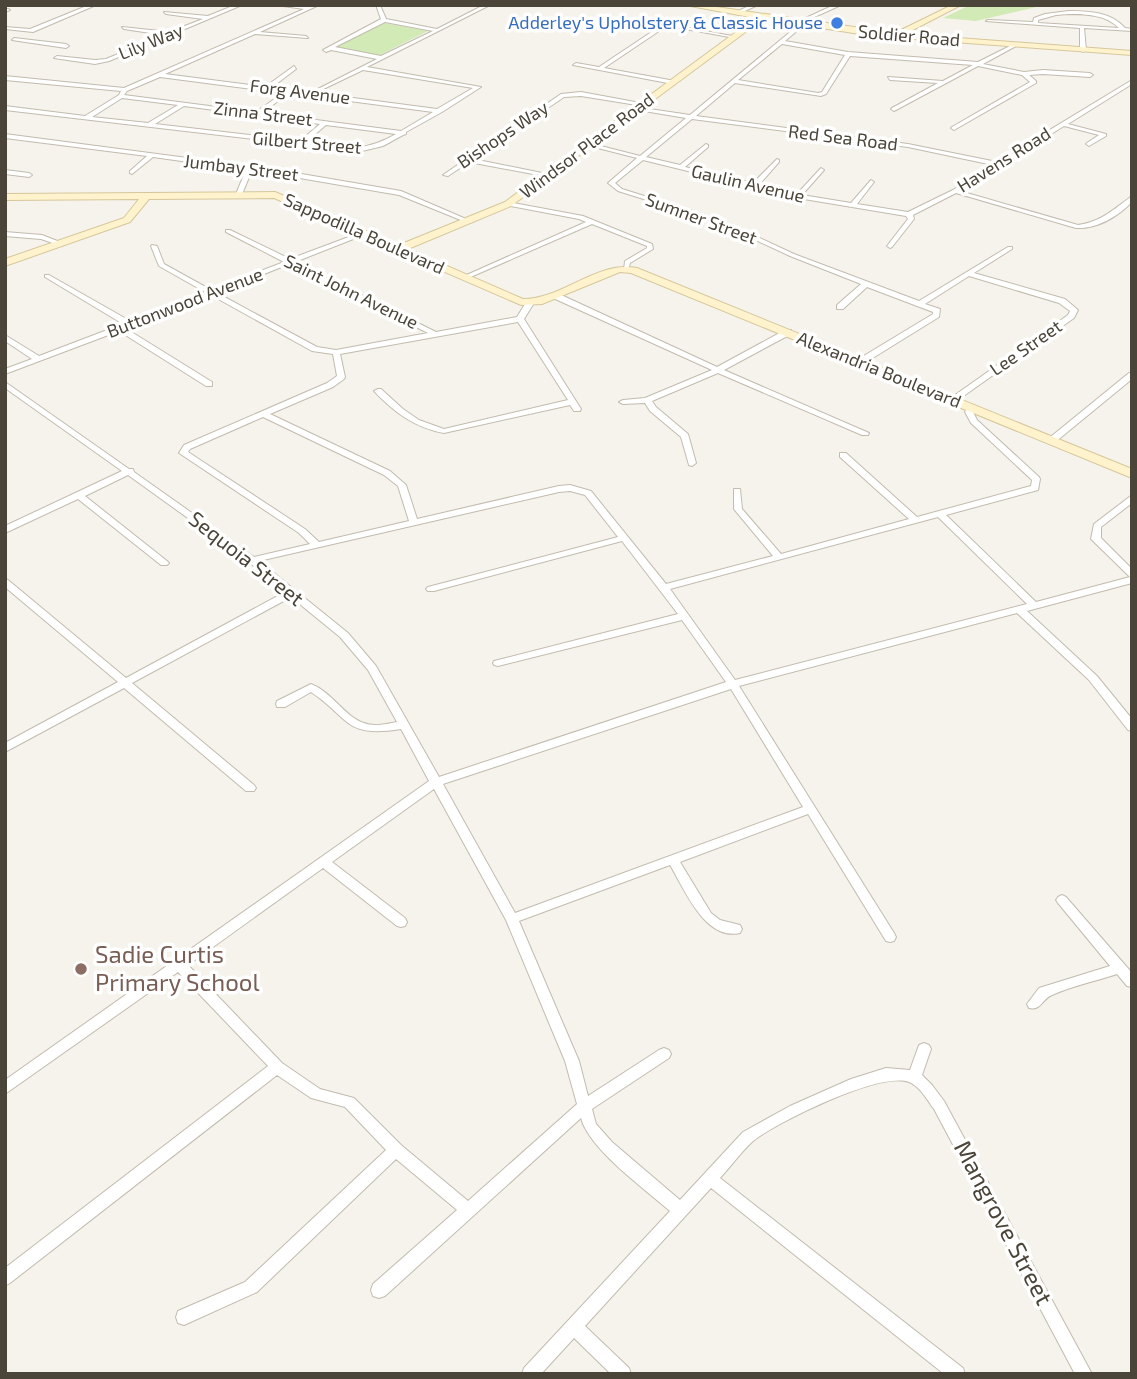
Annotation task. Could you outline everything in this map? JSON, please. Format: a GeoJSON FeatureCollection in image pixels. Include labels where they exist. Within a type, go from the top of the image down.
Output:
{"type":"FeatureCollection","features":[{"type":"Feature","properties":{"kind":"street"},"geometry":{"type":"LineString","coordinates":[[5,43],[94,5]]}},
{"type":"Feature","properties":{"kind":"street","name":"Lily Way"},"geometry":{"type":"LineString","coordinates":[[57,58],[95,62],[107,60],[240,5]]}},
{"type":"Feature","properties":{"kind":"street"},"geometry":{"type":"LineString","coordinates":[[278,5],[310,8]]}},
{"type":"Feature","properties":{"kind":"street"},"geometry":{"type":"LineString","coordinates":[[86,118],[123,93],[159,75],[317,5]]}},
{"type":"Feature","properties":{"kind":"street"},"geometry":{"type":"LineString","coordinates":[[378,5],[384,20]]}},
{"type":"Feature","properties":{"kind":"street"},"geometry":{"type":"LineString","coordinates":[[312,93],[488,5]]}},
{"type":"Feature","properties":{"kind":"street","name":"Soldier Road"},"geometry":{"type":"LineString","coordinates":[[688,5],[896,35],[1132,53]]}},
{"type":"Feature","properties":{"kind":"street"},"geometry":{"type":"LineString","coordinates":[[736,13],[756,5]]}},
{"type":"Feature","properties":{"kind":"street","name":"Sumner Street"},"geometry":{"type":"LineString","coordinates":[[839,5],[800,23],[782,42],[612,181],[612,186],[719,221],[866,284],[921,303]]}},
{"type":"Feature","properties":{"kind":"street"},"geometry":{"type":"LineString","coordinates":[[896,35],[958,5]]}},
{"type":"Feature","properties":{"kind":"street"},"geometry":{"type":"LineString","coordinates":[[166,13],[209,18]]}},
{"type":"Feature","properties":{"kind":"street"},"geometry":{"type":"LineString","coordinates":[[1035,24],[1036,19],[1045,15],[1077,13],[1110,19],[1121,24],[1124,30]]}},
{"type":"Feature","properties":{"kind":"street","name":"Windsor Place Road"},"geometry":{"type":"LineString","coordinates":[[399,249],[470,222],[508,204],[761,17]]}},
{"type":"Feature","properties":{"kind":"street"},"geometry":{"type":"LineString","coordinates":[[383,58],[328,49],[384,20],[438,30]]}},
{"type":"Feature","properties":{"kind":"street"},"geometry":{"type":"LineString","coordinates":[[988,20],[1132,30]]}},
{"type":"Feature","properties":{"kind":"street"},"geometry":{"type":"LineString","coordinates":[[600,69],[661,28],[680,27],[735,37]]}},
{"type":"Feature","properties":{"kind":"street"},"geometry":{"type":"LineString","coordinates":[[1082,27],[1083,50]]}},
{"type":"Feature","properties":{"kind":"street"},"geometry":{"type":"LineString","coordinates":[[5,28],[31,31]]}},
{"type":"Feature","properties":{"kind":"street"},"geometry":{"type":"LineString","coordinates":[[124,28],[170,34]]}},
{"type":"Feature","properties":{"kind":"street"},"geometry":{"type":"LineString","coordinates":[[255,32],[306,37]]}},
{"type":"Feature","properties":{"kind":"street"},"geometry":{"type":"LineString","coordinates":[[14,39],[66,46]]}},
{"type":"Feature","properties":{"kind":"street"},"geometry":{"type":"LineString","coordinates":[[782,42],[848,54],[980,64],[1024,74],[1033,79],[1031,86],[954,128]]}},
{"type":"Feature","properties":{"kind":"street"},"geometry":{"type":"LineString","coordinates":[[894,109],[1014,44]]}},
{"type":"Feature","properties":{"kind":"street"},"geometry":{"type":"LineString","coordinates":[[734,81],[824,93],[848,54]]}},
{"type":"Feature","properties":{"kind":"street"},"geometry":{"type":"LineString","coordinates":[[576,65],[673,82]]}},
{"type":"Feature","properties":{"kind":"street"},"geometry":{"type":"LineString","coordinates":[[268,88],[295,68]]}},
{"type":"Feature","properties":{"kind":"street","name":"Gilbert Street"},"geometry":{"type":"LineString","coordinates":[[8,110],[358,150],[381,145],[404,133],[478,87],[362,68]]}},
{"type":"Feature","properties":{"kind":"street"},"geometry":{"type":"LineString","coordinates":[[1024,74],[1043,72],[1090,75]]}},
{"type":"Feature","properties":{"kind":"street","name":"Forg Avenue"},"geometry":{"type":"LineString","coordinates":[[159,75],[440,111]]}},
{"type":"Feature","properties":{"kind":"street","name":"Zinna Street"},"geometry":{"type":"LineString","coordinates":[[5,78],[404,133]]}},
{"type":"Feature","properties":{"kind":"street"},"geometry":{"type":"LineString","coordinates":[[890,78],[946,82]]}},
{"type":"Feature","properties":{"kind":"street","name":"Havens Road"},"geometry":{"type":"LineString","coordinates":[[909,214],[955,191],[1131,84]]}},
{"type":"Feature","properties":{"kind":"street"},"geometry":{"type":"LineString","coordinates":[[258,113],[290,90]]}},
{"type":"Feature","properties":{"kind":"street","name":"Bishops Way"},"geometry":{"type":"LineString","coordinates":[[446,175],[563,95],[581,94],[688,117]]}},
{"type":"Feature","properties":{"kind":"street"},"geometry":{"type":"LineString","coordinates":[[148,126],[183,104]]}},
{"type":"Feature","properties":{"kind":"street","name":"Red Sea Road"},"geometry":{"type":"LineString","coordinates":[[688,117],[923,148],[997,164]]}},
{"type":"Feature","properties":{"kind":"street"},"geometry":{"type":"LineString","coordinates":[[299,145],[326,122]]}},
{"type":"Feature","properties":{"kind":"street"},"geometry":{"type":"LineString","coordinates":[[1063,124],[1104,135],[1089,144]]}},
{"type":"Feature","properties":{"kind":"street","name":"Jumbay Street"},"geometry":{"type":"LineString","coordinates":[[5,136],[250,169],[410,195],[470,222]]}},
{"type":"Feature","properties":{"kind":"street","name":"Gaulin Avenue"},"geometry":{"type":"LineString","coordinates":[[589,145],[798,196],[909,214]]}},
{"type":"Feature","properties":{"kind":"street"},"geometry":{"type":"LineString","coordinates":[[680,168],[706,146]]}},
{"type":"Feature","properties":{"kind":"street"},"geometry":{"type":"LineString","coordinates":[[132,172],[151,156]]}},
{"type":"Feature","properties":{"kind":"street"},"geometry":{"type":"LineString","coordinates":[[467,160],[547,176]]}},
{"type":"Feature","properties":{"kind":"street"},"geometry":{"type":"LineString","coordinates":[[754,186],[777,161]]}},
{"type":"Feature","properties":{"kind":"street"},"geometry":{"type":"LineString","coordinates":[[239,194],[250,169]]}},
{"type":"Feature","properties":{"kind":"street"},"geometry":{"type":"LineString","coordinates":[[798,196],[821,170]]}},
{"type":"Feature","properties":{"kind":"street"},"geometry":{"type":"LineString","coordinates":[[5,172],[29,175]]}},
{"type":"Feature","properties":{"kind":"street"},"geometry":{"type":"LineString","coordinates":[[852,206],[871,182]]}},
{"type":"Feature","properties":{"kind":"street"},"geometry":{"type":"LineString","coordinates":[[955,191],[1077,227],[1097,223],[1116,213],[1132,198]]}},
{"type":"Feature","properties":{"kind":"street"},"geometry":{"type":"LineString","coordinates":[[5,263],[127,220],[147,195]]}},
{"type":"Feature","properties":{"kind":"street","name":"Sappodilla Boulevard"},"geometry":{"type":"LineString","coordinates":[[5,197],[275,195],[513,300],[530,303]]}},
{"type":"Feature","properties":{"kind":"street"},"geometry":{"type":"LineString","coordinates":[[154,246],[161,265],[315,349],[336,352],[520,319],[530,303],[626,269],[631,259],[651,246],[593,221],[508,204]]}},
{"type":"Feature","properties":{"kind":"street"},"geometry":{"type":"LineString","coordinates":[[890,246],[905,230],[911,219],[909,214]]}},
{"type":"Feature","properties":{"kind":"street"},"geometry":{"type":"LineString","coordinates":[[464,278],[593,221]]}},
{"type":"Feature","properties":{"kind":"street","name":"Saint John Avenue"},"geometry":{"type":"LineString","coordinates":[[228,231],[437,335]]}},
{"type":"Feature","properties":{"kind":"street","name":"Buttonwood Avenue"},"geometry":{"type":"LineString","coordinates":[[5,372],[364,233]]}},
{"type":"Feature","properties":{"kind":"street"},"geometry":{"type":"LineString","coordinates":[[5,234],[42,237],[62,244]]}},
{"type":"Feature","properties":{"kind":"street"},"geometry":{"type":"LineString","coordinates":[[921,303],[1010,248]]}},
{"type":"Feature","properties":{"kind":"street","name":"Alexandria Boulevard"},"geometry":{"type":"LineString","coordinates":[[626,269],[788,332],[1132,474]]}},
{"type":"Feature","properties":{"kind":"street","name":"Lee Street"},"geometry":{"type":"LineString","coordinates":[[953,400],[1071,316],[1074,310],[1052,298],[970,274]]}},
{"type":"Feature","properties":{"kind":"street"},"geometry":{"type":"LineString","coordinates":[[47,276],[209,384]]}},
{"type":"Feature","properties":{"kind":"street"},"geometry":{"type":"LineString","coordinates":[[840,307],[866,284]]}},
{"type":"Feature","properties":{"kind":"street"},"geometry":{"type":"LineString","coordinates":[[556,296],[864,433]]}},
{"type":"Feature","properties":{"kind":"street"},"geometry":{"type":"LineString","coordinates":[[860,362],[936,315],[935,309],[921,303]]}},
{"type":"Feature","properties":{"kind":"street"},"geometry":{"type":"LineString","coordinates":[[378,391],[401,412],[428,429],[444,431],[574,406],[520,319]]}},
{"type":"Feature","properties":{"kind":"street"},"geometry":{"type":"LineString","coordinates":[[623,402],[647,400],[718,370],[788,332]]}},
{"type":"Feature","properties":{"kind":"street"},"geometry":{"type":"LineString","coordinates":[[5,337],[38,359]]}},
{"type":"Feature","properties":{"kind":"street"},"geometry":{"type":"LineString","coordinates":[[316,544],[302,530],[183,453],[187,447],[341,377],[336,352]]}},
{"type":"Feature","properties":{"kind":"street"},"geometry":{"type":"LineString","coordinates":[[1051,441],[1132,374]]}},
{"type":"Feature","properties":{"kind":"street","name":"Sequoia Street"},"geometry":{"type":"LineString","coordinates":[[5,384],[252,560],[344,635],[372,668],[512,919],[572,1061],[590,1127],[607,1147],[679,1209]]}},
{"type":"Feature","properties":{"kind":"street"},"geometry":{"type":"LineString","coordinates":[[647,400],[653,409],[685,436],[692,463]]}},
{"type":"Feature","properties":{"kind":"street"},"geometry":{"type":"LineString","coordinates":[[664,588],[941,515],[1038,486],[1037,479],[974,421],[971,408]]}},
{"type":"Feature","properties":{"kind":"street"},"geometry":{"type":"LineString","coordinates":[[264,414],[387,473],[401,485],[414,523]]}},
{"type":"Feature","properties":{"kind":"street"},"geometry":{"type":"LineString","coordinates":[[843,456],[916,521]]}},
{"type":"Feature","properties":{"kind":"street"},"geometry":{"type":"LineString","coordinates":[[5,530],[130,471]]}},
{"type":"Feature","properties":{"kind":"street"},"geometry":{"type":"LineString","coordinates":[[252,560],[570,488],[588,493],[664,588],[733,684],[891,937]]}},
{"type":"Feature","properties":{"kind":"street"},"geometry":{"type":"LineString","coordinates":[[737,491],[738,509],[780,558]]}},
{"type":"Feature","properties":{"kind":"street"},"geometry":{"type":"LineString","coordinates":[[79,495],[164,563]]}},
{"type":"Feature","properties":{"kind":"street"},"geometry":{"type":"LineString","coordinates":[[1132,498],[1097,526],[1096,539],[1132,575]]}},
{"type":"Feature","properties":{"kind":"street"},"geometry":{"type":"LineString","coordinates":[[941,515],[1033,605]]}},
{"type":"Feature","properties":{"kind":"street"},"geometry":{"type":"LineString","coordinates":[[431,589],[624,538]]}},
{"type":"Feature","properties":{"kind":"street"},"geometry":{"type":"LineString","coordinates":[[5,1088],[434,783],[733,684],[1132,580]]}},
{"type":"Feature","properties":{"kind":"street"},"geometry":{"type":"LineString","coordinates":[[5,582],[250,788]]}},
{"type":"Feature","properties":{"kind":"street"},"geometry":{"type":"LineString","coordinates":[[5,748],[290,593]]}},
{"type":"Feature","properties":{"kind":"street"},"geometry":{"type":"LineString","coordinates":[[1019,609],[1093,678],[1132,727]]}},
{"type":"Feature","properties":{"kind":"street"},"geometry":{"type":"LineString","coordinates":[[498,663],[684,615]]}},
{"type":"Feature","properties":{"kind":"street"},"geometry":{"type":"LineString","coordinates":[[281,704],[311,687],[351,722],[365,730],[402,725]]}},
{"type":"Feature","properties":{"kind":"street"},"geometry":{"type":"LineString","coordinates":[[512,919],[809,809]]}},
{"type":"Feature","properties":{"kind":"street"},"geometry":{"type":"LineString","coordinates":[[672,859],[706,916],[716,924],[736,929]]}},
{"type":"Feature","properties":{"kind":"street"},"geometry":{"type":"LineString","coordinates":[[322,861],[401,922]]}},
{"type":"Feature","properties":{"kind":"street"},"geometry":{"type":"LineString","coordinates":[[1062,900],[1132,982]]}},
{"type":"Feature","properties":{"kind":"street"},"geometry":{"type":"LineString","coordinates":[[178,964],[277,1067],[316,1094],[349,1101],[396,1150],[468,1210]]}},
{"type":"Feature","properties":{"kind":"street"},"geometry":{"type":"LineString","coordinates":[[1034,1004],[1044,992],[1120,968]]}},
{"type":"Feature","properties":{"kind":"street"},"geometry":{"type":"LineString","coordinates":[[530,1374],[679,1209],[738,1147],[762,1127],[833,1093],[886,1074],[914,1077],[924,1049]]}},
{"type":"Feature","properties":{"kind":"street"},"geometry":{"type":"LineString","coordinates":[[379,1290],[583,1107],[664,1054]]}},
{"type":"Feature","properties":{"kind":"street"},"geometry":{"type":"LineString","coordinates":[[5,1278],[277,1067]]}},
{"type":"Feature","properties":{"kind":"street","name":"Mangrove Street"},"geometry":{"type":"LineString","coordinates":[[914,1077],[930,1091],[939,1105],[1084,1374]]}},
{"type":"Feature","properties":{"kind":"street"},"geometry":{"type":"LineString","coordinates":[[184,1317],[251,1287],[396,1150]]}},
{"type":"Feature","properties":{"kind":"street"},"geometry":{"type":"LineString","coordinates":[[709,1178],[957,1374]]}},
{"type":"Feature","properties":{"kind":"street"},"geometry":{"type":"LineString","coordinates":[[574,1326],[623,1374]]}},
{"type":"Feature","properties":{"kind":"green space"},"geometry":{"type":"Polygon","coordinates":[[[970,5],[1045,5],[976,21],[943,18],[970,5]]]}},
{"type":"Feature","properties":{"kind":"green space"},"geometry":{"type":"Polygon","coordinates":[[[384,23],[428,31],[378,56],[333,48],[384,23]]]}},
{"type":"Feature","properties":{"kind":"place","name":"Adderley's Upholstery & Classic House"},"geometry":{"type":"Point","coordinates":[837,23]}},
{"type":"Feature","properties":{"kind":"place","name":"Sadie Curtis Primary School"},"geometry":{"type":"Point","coordinates":[81,969]}}]}
